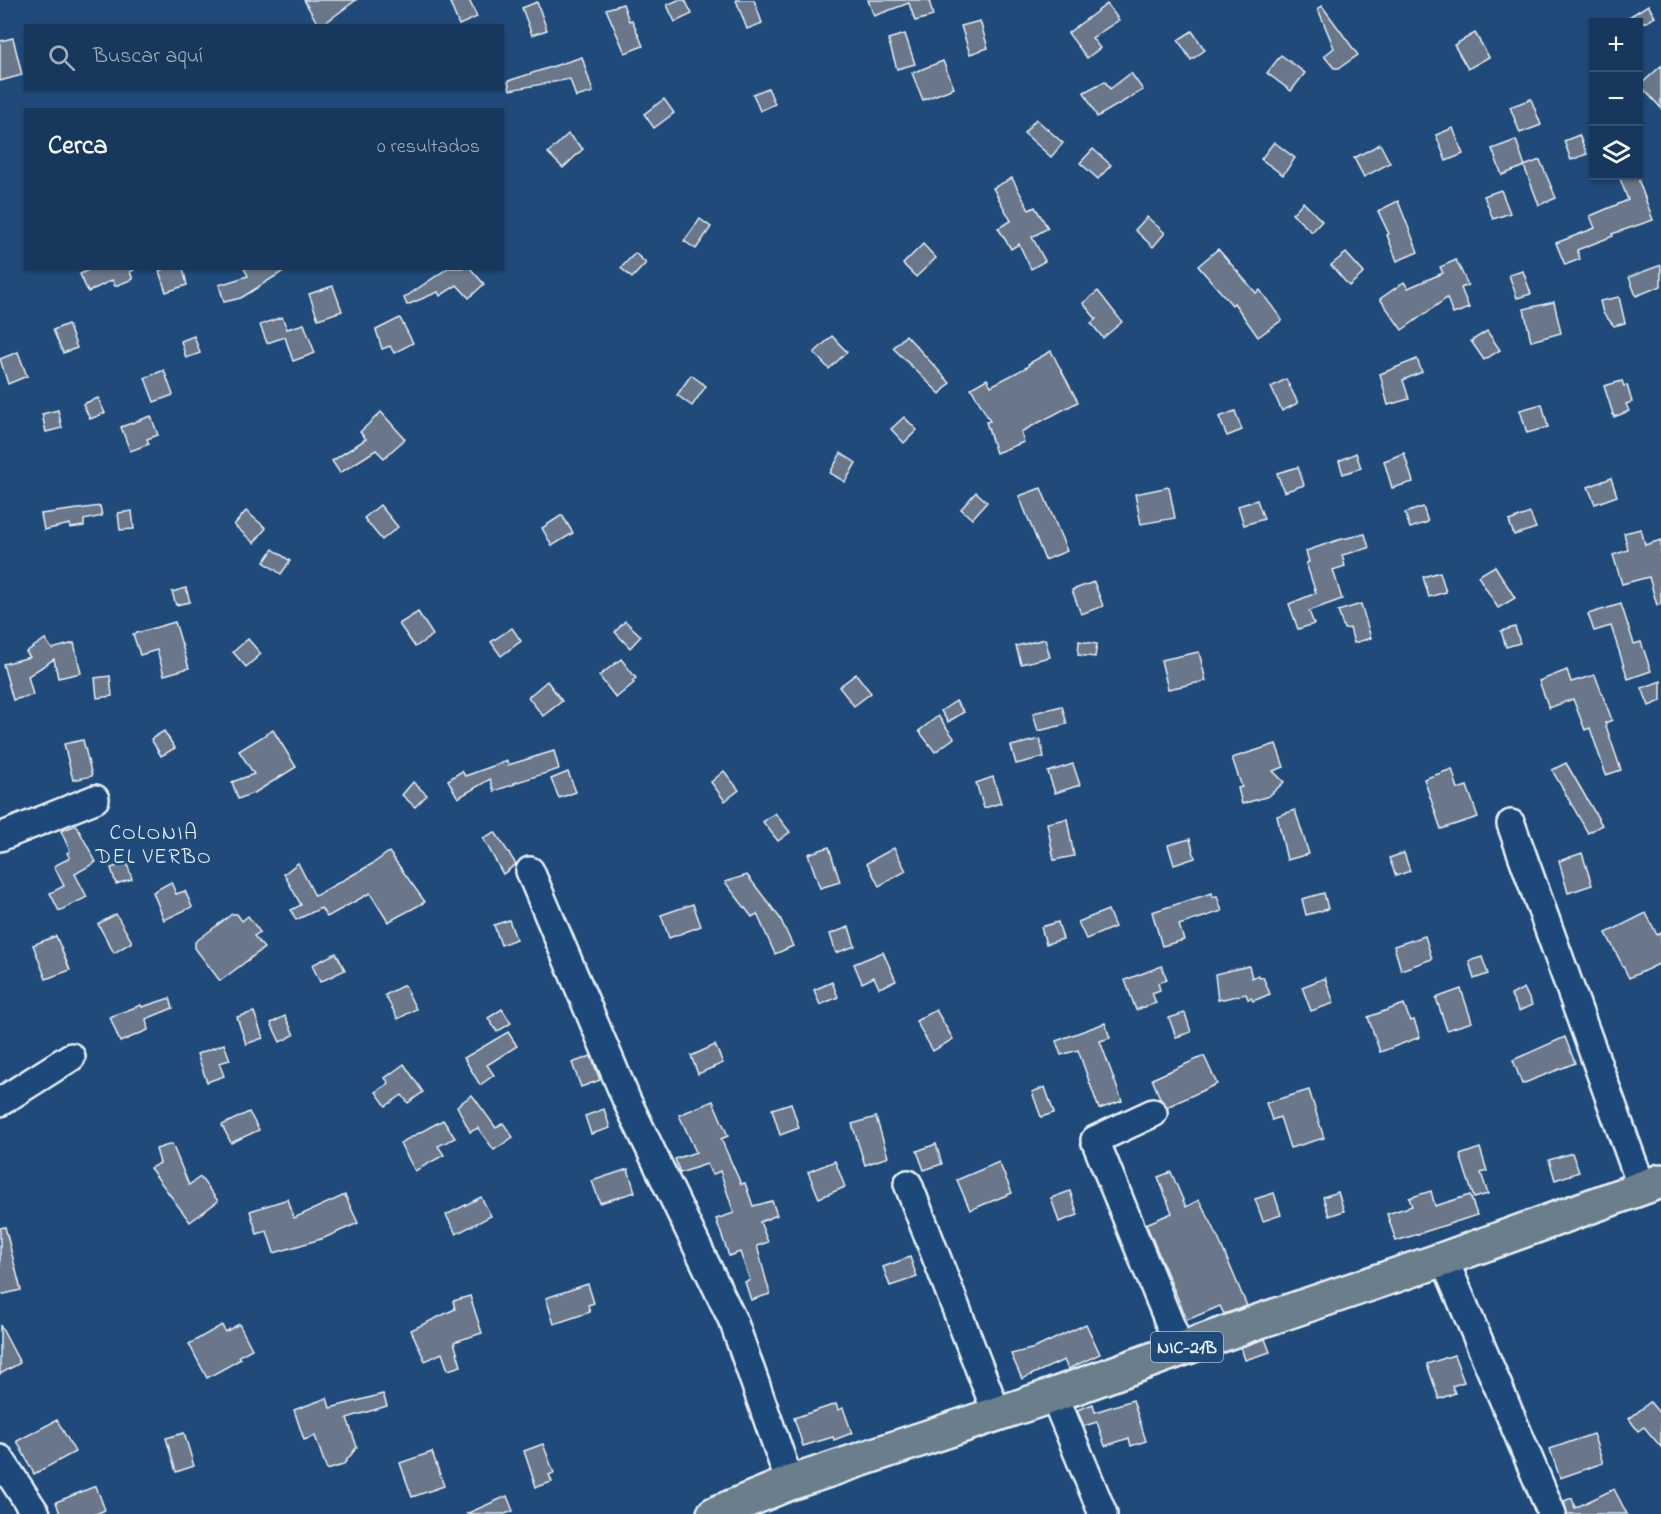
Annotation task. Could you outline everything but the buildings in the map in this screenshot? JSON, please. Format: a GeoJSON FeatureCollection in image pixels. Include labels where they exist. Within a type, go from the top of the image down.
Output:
{"type":"FeatureCollection","features":[{"type":"Feature","properties":{"kind":"highway","name":"NIC-21B"},"geometry":{"type":"LineString","coordinates":[[714,1514],[790,1483],[1054,1395],[1254,1323],[1444,1260],[1652,1185]]}},
{"type":"Feature","properties":{"kind":"street"},"geometry":{"type":"LineString","coordinates":[[0,837],[95,799]]}},
{"type":"Feature","properties":{"kind":"street"},"geometry":{"type":"LineString","coordinates":[[1511,824],[1652,1185]]}},
{"type":"Feature","properties":{"kind":"street"},"geometry":{"type":"LineString","coordinates":[[530,871],[627,1101],[734,1323],[790,1483]]}},
{"type":"Feature","properties":{"kind":"street"},"geometry":{"type":"LineString","coordinates":[[0,1102],[71,1057]]}},
{"type":"Feature","properties":{"kind":"street"},"geometry":{"type":"LineString","coordinates":[[1153,1113],[1095,1140],[1180,1349]]}},
{"type":"Feature","properties":{"kind":"street"},"geometry":{"type":"LineString","coordinates":[[908,1184],[997,1414]]}},
{"type":"Feature","properties":{"kind":"street"},"geometry":{"type":"LineString","coordinates":[[1444,1260],[1552,1514]]}},
{"type":"Feature","properties":{"kind":"street"},"geometry":{"type":"LineString","coordinates":[[1054,1395],[1102,1514]]}},
{"type":"Feature","properties":{"kind":"street"},"geometry":{"type":"LineString","coordinates":[[0,1459],[36,1514]]}},
{"type":"Feature","properties":{"kind":"district","name":"COLONIA DEL VERBO"},"geometry":{"type":"Point","coordinates":[154,844]}}]}
